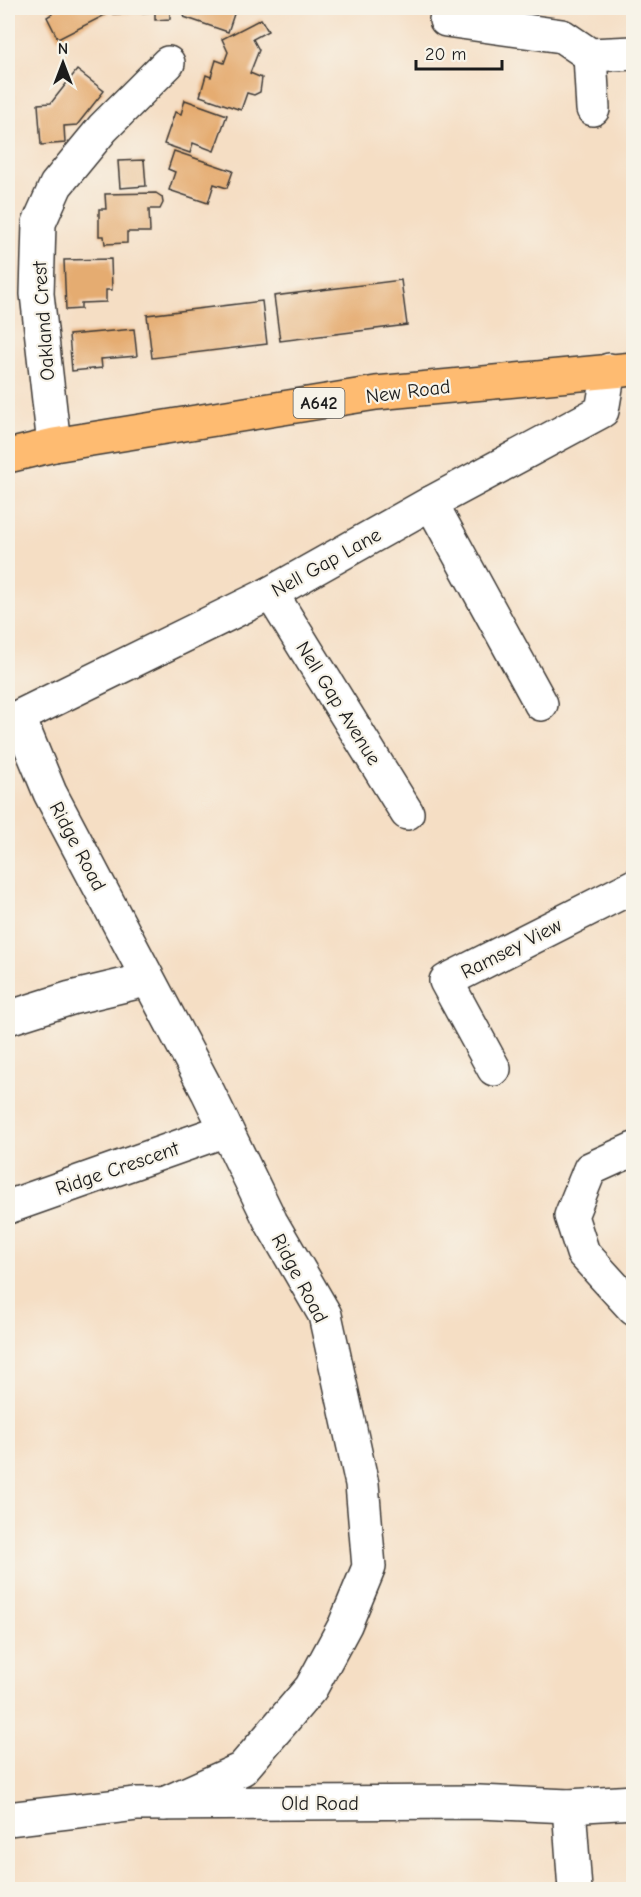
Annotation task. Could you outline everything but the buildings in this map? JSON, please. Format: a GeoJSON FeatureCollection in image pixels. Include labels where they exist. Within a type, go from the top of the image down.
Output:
{"type":"FeatureCollection","features":[{"type":"Feature","properties":{"kind":"highway","name":"New Road"},"geometry":{"type":"LineString","coordinates":[[8,456],[54,445],[376,393],[621,369]]}},
{"type":"Feature","properties":{"kind":"street"},"geometry":{"type":"LineString","coordinates":[[446,20],[562,36],[590,55],[633,52]]}},
{"type":"Feature","properties":{"kind":"street"},"geometry":{"type":"LineString","coordinates":[[590,55],[593,109]]}},
{"type":"Feature","properties":{"kind":"street","name":"Oakland Crest"},"geometry":{"type":"LineString","coordinates":[[54,445],[37,294],[39,223],[57,185],[104,128],[168,63]]}},
{"type":"Feature","properties":{"kind":"street","name":"Nell Gap Lane"},"geometry":{"type":"LineString","coordinates":[[13,720],[271,593],[602,411],[621,369]]}},
{"type":"Feature","properties":{"kind":"street"},"geometry":{"type":"LineString","coordinates":[[431,503],[541,704]]}},
{"type":"Feature","properties":{"kind":"street","name":"Nell Gap Avenue"},"geometry":{"type":"LineString","coordinates":[[271,593],[407,813]]}},
{"type":"Feature","properties":{"kind":"street","name":"Ridge Road"},"geometry":{"type":"LineString","coordinates":[[13,720],[99,883],[146,980],[226,1130],[270,1222],[325,1315],[362,1484],[369,1567],[345,1625],[311,1688],[242,1769],[164,1804]]}},
{"type":"Feature","properties":{"kind":"street","name":"Ramsey View"},"geometry":{"type":"LineString","coordinates":[[494,1069],[446,981],[633,886]]}},
{"type":"Feature","properties":{"kind":"street"},"geometry":{"type":"LineString","coordinates":[[8,1018],[71,998],[146,980]]}},
{"type":"Feature","properties":{"kind":"street","name":"Ridge Crescent"},"geometry":{"type":"LineString","coordinates":[[8,1207],[226,1130]]}},
{"type":"Feature","properties":{"kind":"street"},"geometry":{"type":"LineString","coordinates":[[633,1149],[590,1169],[571,1216],[583,1253],[633,1310]]}},
{"type":"Feature","properties":{"kind":"street","name":"Old Road"},"geometry":{"type":"LineString","coordinates":[[8,1819],[136,1804],[479,1802],[569,1806],[633,1802]]}},
{"type":"Feature","properties":{"kind":"street"},"geometry":{"type":"LineString","coordinates":[[569,1806],[575,1890]]}}]}
